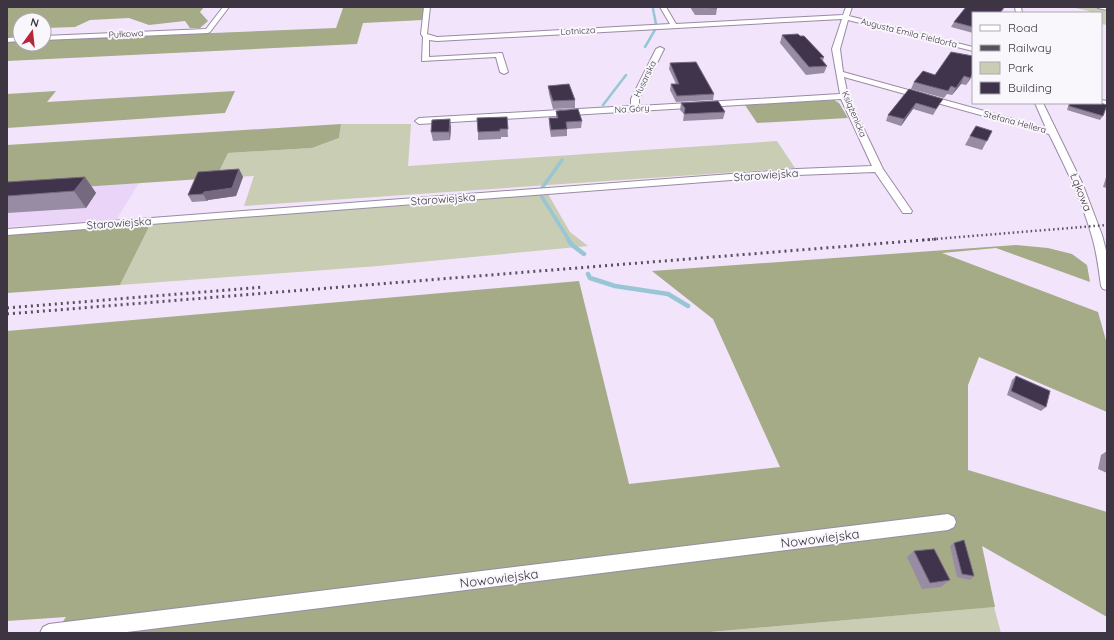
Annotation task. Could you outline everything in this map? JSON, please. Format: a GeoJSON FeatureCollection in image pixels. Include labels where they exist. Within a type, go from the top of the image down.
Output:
{"type":"FeatureCollection","features":[{"type":"Feature","properties":{"kind":"street","name":"Pułkowa"},"geometry":{"type":"LineString","coordinates":[[52,38],[208,31],[226,7]]}},
{"type":"Feature","properties":{"kind":"street"},"geometry":{"type":"LineString","coordinates":[[427,7],[424,34],[426,37],[425,59],[499,55],[504,72]]}},
{"type":"Feature","properties":{"kind":"street"},"geometry":{"type":"LineString","coordinates":[[663,7],[674,26]]}},
{"type":"Feature","properties":{"kind":"street","name":"Książenicka"},"geometry":{"type":"LineString","coordinates":[[848,7],[836,49],[844,96],[878,169],[907,211]]}},
{"type":"Feature","properties":{"kind":"street"},"geometry":{"type":"LineString","coordinates":[[1100,7],[1107,8]]}},
{"type":"Feature","properties":{"kind":"street","name":"Lotnicza"},"geometry":{"type":"LineString","coordinates":[[426,37],[437,39],[845,17]]}},
{"type":"Feature","properties":{"kind":"street","name":"Augusta Emila Fieldorfa"},"geometry":{"type":"LineString","coordinates":[[845,17],[972,49]]}},
{"type":"Feature","properties":{"kind":"street","name":"Husarska"},"geometry":{"type":"LineString","coordinates":[[635,109],[635,99],[660,49]]}},
{"type":"Feature","properties":{"kind":"street","name":"Stefana Hellera"},"geometry":{"type":"LineString","coordinates":[[839,73],[1052,132]]}},
{"type":"Feature","properties":{"kind":"street","name":"Na Góry"},"geometry":{"type":"LineString","coordinates":[[419,121],[844,96]]}},
{"type":"Feature","properties":{"kind":"street","name":"Łąkowa"},"geometry":{"type":"LineString","coordinates":[[1039,104],[1071,169],[1094,226],[1099,241],[1107,286]]}},
{"type":"Feature","properties":{"kind":"street","name":"Starowiejska"},"geometry":{"type":"LineString","coordinates":[[7,232],[797,172],[878,169]]}},
{"type":"Feature","properties":{"kind":"street","name":"Nowowiejska"},"geometry":{"type":"LineString","coordinates":[[49,633],[948,522]]}},
{"type":"Feature","properties":{"kind":"shaded area"},"geometry":{"type":"Polygon","coordinates":[[[139,183],[116,220],[7,227],[7,192],[139,183]]]}},
{"type":"Feature","properties":{"kind":"green space"},"geometry":{"type":"Polygon","coordinates":[[[7,7],[204,7],[200,12],[208,21],[200,28],[190,28],[185,21],[149,25],[129,18],[90,20],[75,27],[52,28],[52,12],[12,12],[12,37],[7,39],[7,7]]]}},
{"type":"Feature","properties":{"kind":"green space"},"geometry":{"type":"Polygon","coordinates":[[[423,7],[423,20],[363,23],[357,44],[7,61],[7,42],[12,42],[12,52],[52,52],[52,40],[336,28],[343,8],[423,7]]]}},
{"type":"Feature","properties":{"kind":"green space"},"geometry":{"type":"Polygon","coordinates":[[[1071,7],[1107,7],[1107,25],[1102,24],[1102,12],[1071,7]]]}},
{"type":"Feature","properties":{"kind":"green space"},"geometry":{"type":"Polygon","coordinates":[[[56,91],[47,102],[235,91],[225,113],[7,128],[7,94],[56,91]]]}},
{"type":"Feature","properties":{"kind":"green space"},"geometry":{"type":"Polygon","coordinates":[[[834,100],[839,103],[848,118],[757,123],[745,105],[834,100]]]}},
{"type":"Feature","properties":{"kind":"green space"},"geometry":{"type":"Polygon","coordinates":[[[341,124],[411,124],[408,166],[777,141],[795,168],[244,206],[254,176],[216,178],[228,153],[312,148],[339,138],[341,124]]]}},
{"type":"Feature","properties":{"kind":"green space"},"geometry":{"type":"Polygon","coordinates":[[[341,124],[339,138],[312,148],[228,153],[216,178],[7,192],[7,145],[341,124]]]}},
{"type":"Feature","properties":{"kind":"green space"},"geometry":{"type":"Polygon","coordinates":[[[548,194],[570,232],[588,246],[378,266],[120,285],[151,223],[548,194]]]}},
{"type":"Feature","properties":{"kind":"green space"},"geometry":{"type":"Polygon","coordinates":[[[151,223],[120,285],[7,293],[7,234],[151,223]]]}},
{"type":"Feature","properties":{"kind":"green space"},"geometry":{"type":"Polygon","coordinates":[[[1016,245],[1048,248],[1072,254],[1087,265],[1090,282],[996,248],[942,253],[1098,312],[1107,344],[1107,412],[979,357],[968,385],[968,470],[1107,512],[1107,617],[982,546],[995,607],[699,633],[55,633],[66,617],[7,621],[7,331],[579,281],[629,484],[780,467],[713,319],[652,271],[1016,245]]]}},
{"type":"Feature","properties":{"kind":"green space"},"geometry":{"type":"Polygon","coordinates":[[[994,607],[1001,633],[700,633],[994,607]]]}},
{"type":"Feature","properties":{"kind":"building"},"geometry":{"type":"Polygon","coordinates":[[[696,7],[717,7],[717,8],[696,7]]]}},
{"type":"Feature","properties":{"kind":"building"},"geometry":{"type":"Polygon","coordinates":[[[966,7],[1004,7],[1001,12],[972,12],[972,27],[954,22],[966,7]]]}},
{"type":"Feature","properties":{"kind":"building"},"geometry":{"type":"Polygon","coordinates":[[[798,34],[800,36],[804,36],[824,57],[820,58],[827,66],[809,67],[782,35],[798,34]]]}},
{"type":"Feature","properties":{"kind":"building"},"geometry":{"type":"Polygon","coordinates":[[[951,52],[972,56],[972,75],[970,78],[964,76],[956,88],[951,86],[948,91],[914,82],[923,71],[935,75],[951,52]]]}},
{"type":"Feature","properties":{"kind":"building"},"geometry":{"type":"Polygon","coordinates":[[[696,62],[714,94],[677,96],[671,84],[679,84],[670,63],[696,62]]]}},
{"type":"Feature","properties":{"kind":"building"},"geometry":{"type":"Polygon","coordinates":[[[569,84],[575,100],[553,101],[548,86],[569,84]]]}},
{"type":"Feature","properties":{"kind":"building"},"geometry":{"type":"Polygon","coordinates":[[[909,89],[943,99],[936,109],[916,103],[904,119],[888,115],[909,89]]]}},
{"type":"Feature","properties":{"kind":"building"},"geometry":{"type":"Polygon","coordinates":[[[718,101],[725,112],[684,114],[685,108],[681,103],[718,101]]]}},
{"type":"Feature","properties":{"kind":"building"},"geometry":{"type":"Polygon","coordinates":[[[1070,104],[1102,104],[1107,105],[1103,116],[1069,106],[1070,104]]]}},
{"type":"Feature","properties":{"kind":"building"},"geometry":{"type":"Polygon","coordinates":[[[578,109],[582,121],[566,122],[567,129],[551,130],[549,118],[558,118],[556,111],[578,109]]]}},
{"type":"Feature","properties":{"kind":"building"},"geometry":{"type":"Polygon","coordinates":[[[507,117],[508,129],[478,132],[477,118],[507,117]]]}},
{"type":"Feature","properties":{"kind":"building"},"geometry":{"type":"Polygon","coordinates":[[[450,119],[449,132],[431,132],[432,120],[450,119]]]}},
{"type":"Feature","properties":{"kind":"building"},"geometry":{"type":"Polygon","coordinates":[[[976,126],[992,131],[987,141],[970,136],[976,126]]]}},
{"type":"Feature","properties":{"kind":"building"},"geometry":{"type":"Polygon","coordinates":[[[239,169],[232,188],[204,192],[203,194],[188,195],[198,172],[239,169]]]}},
{"type":"Feature","properties":{"kind":"building"},"geometry":{"type":"Polygon","coordinates":[[[85,177],[74,191],[7,196],[7,182],[85,177]]]}},
{"type":"Feature","properties":{"kind":"building"},"geometry":{"type":"Polygon","coordinates":[[[1016,376],[1050,391],[1046,407],[1011,391],[1016,376]]]}},
{"type":"Feature","properties":{"kind":"building"},"geometry":{"type":"Polygon","coordinates":[[[964,540],[974,576],[962,574],[954,543],[964,540]]]}},
{"type":"Feature","properties":{"kind":"building"},"geometry":{"type":"Polygon","coordinates":[[[934,549],[950,580],[930,583],[914,551],[934,549]]]}},
{"type":"Feature","properties":{"kind":"waterway"},"geometry":{"type":"LineString","coordinates":[[653,9],[656,24]]}},
{"type":"Feature","properties":{"kind":"waterway"},"geometry":{"type":"LineString","coordinates":[[645,47],[656,28]]}},
{"type":"Feature","properties":{"kind":"waterway"},"geometry":{"type":"LineString","coordinates":[[603,105],[626,75]]}},
{"type":"Feature","properties":{"kind":"waterway"},"geometry":{"type":"LineString","coordinates":[[542,188],[562,160]]}},
{"type":"Feature","properties":{"kind":"waterway"},"geometry":{"type":"LineString","coordinates":[[542,197],[569,240]]}},
{"type":"Feature","properties":{"kind":"waterway"},"geometry":{"type":"LineString","coordinates":[[568,239],[572,245],[584,254]]}},
{"type":"Feature","properties":{"kind":"waterway"},"geometry":{"type":"LineString","coordinates":[[588,274],[590,278],[615,286],[668,294],[688,306]]}},
{"type":"Feature","properties":{"kind":"railway"},"geometry":{"type":"LineString","coordinates":[[923,240],[1107,225]]}},
{"type":"Feature","properties":{"kind":"railway"},"geometry":{"type":"LineString","coordinates":[[7,314],[936,239]]}},
{"type":"Feature","properties":{"kind":"railway"},"geometry":{"type":"LineString","coordinates":[[7,308],[264,287]]}}]}
